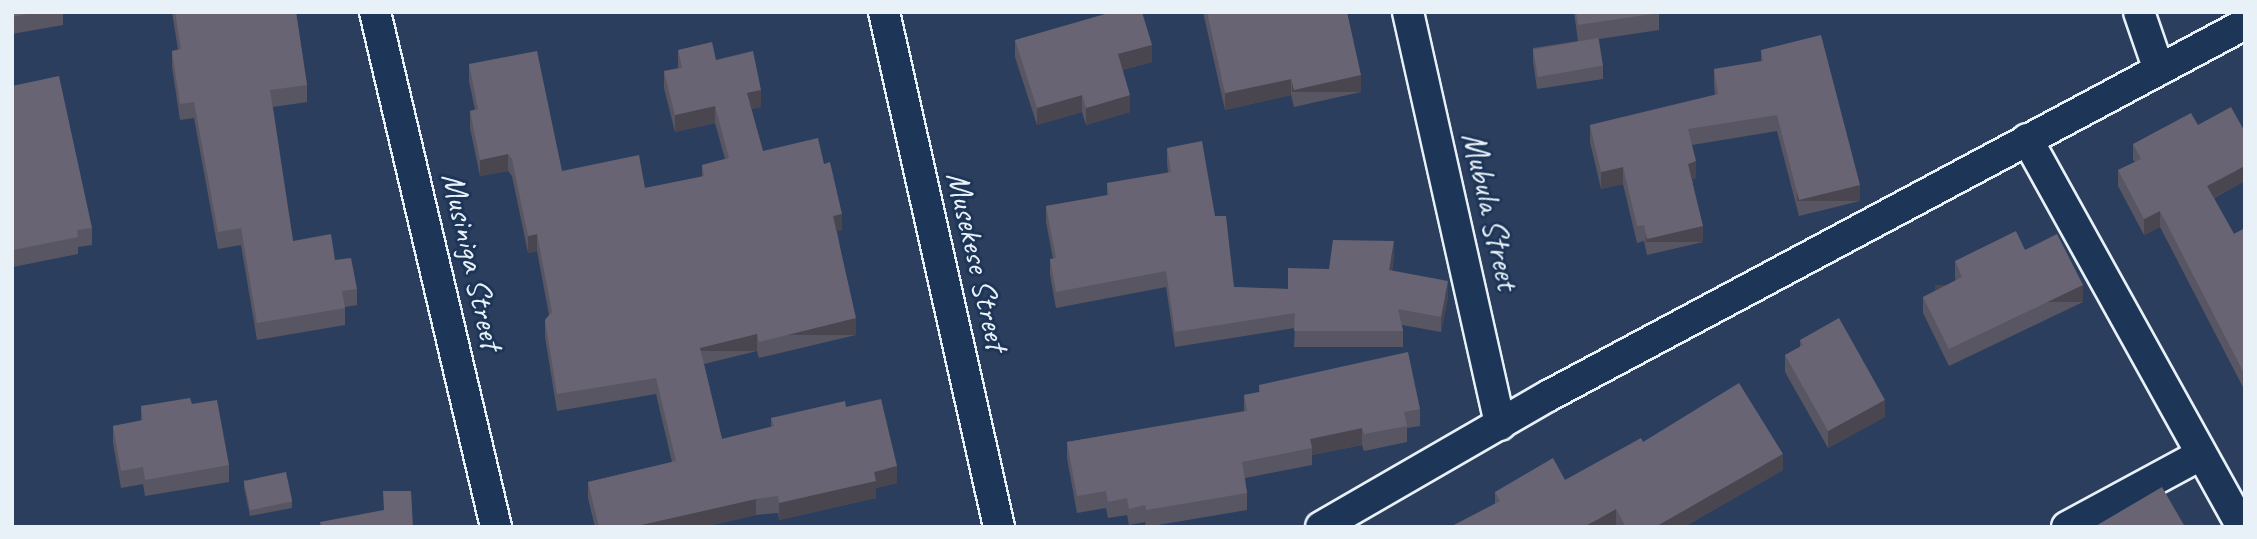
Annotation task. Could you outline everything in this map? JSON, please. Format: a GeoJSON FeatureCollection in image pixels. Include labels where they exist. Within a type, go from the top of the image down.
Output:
{"type":"FeatureCollection","features":[{"type":"Feature","properties":{"kind":"street","name":"Musiniga Street"},"geometry":{"type":"LineString","coordinates":[[375,12],[496,527]]}},
{"type":"Feature","properties":{"kind":"street","name":"Musekese Street"},"geometry":{"type":"LineString","coordinates":[[884,12],[999,527]]}},
{"type":"Feature","properties":{"kind":"street","name":"Mubula Street"},"geometry":{"type":"LineString","coordinates":[[1408,12],[1500,425]]}},
{"type":"Feature","properties":{"kind":"street"},"geometry":{"type":"LineString","coordinates":[[2139,12],[2159,70]]}},
{"type":"Feature","properties":{"kind":"street"},"geometry":{"type":"LineString","coordinates":[[1321,527],[1500,425],[2245,23]]}},
{"type":"Feature","properties":{"kind":"street"},"geometry":{"type":"LineString","coordinates":[[2027,139],[2200,455],[2241,519]]}},
{"type":"Feature","properties":{"kind":"street"},"geometry":{"type":"LineString","coordinates":[[2067,527],[2200,455]]}},
{"type":"Feature","properties":{"kind":"building"},"geometry":{"type":"Polygon","coordinates":[[[12,12],[38,12],[12,17],[12,12]]]}},
{"type":"Feature","properties":{"kind":"building"},"geometry":{"type":"Polygon","coordinates":[[[175,12],[296,12],[307,85],[270,90],[293,241],[331,234],[335,260],[351,258],[357,289],[342,291],[345,308],[257,323],[241,228],[218,232],[194,102],[180,104],[172,51],[181,49],[175,12]]]}},
{"type":"Feature","properties":{"kind":"building"},"geometry":{"type":"Polygon","coordinates":[[[1112,12],[1142,12],[1152,45],[1118,54],[1130,95],[1086,108],[1082,95],[1037,108],[1015,40],[1112,12]]]}},
{"type":"Feature","properties":{"kind":"building"},"geometry":{"type":"Polygon","coordinates":[[[1207,12],[1347,12],[1361,75],[1294,90],[1291,79],[1225,93],[1207,12]]]}},
{"type":"Feature","properties":{"kind":"building"},"geometry":{"type":"Polygon","coordinates":[[[1576,12],[1659,12],[1659,13],[1578,25],[1576,12]]]}},
{"type":"Feature","properties":{"kind":"building"},"geometry":{"type":"Polygon","coordinates":[[[1821,35],[1860,185],[1799,200],[1777,115],[1688,129],[1696,161],[1688,164],[1703,226],[1647,239],[1644,225],[1637,226],[1623,167],[1601,172],[1590,125],[1718,94],[1714,69],[1763,61],[1761,50],[1821,35]]]}},
{"type":"Feature","properties":{"kind":"building"},"geometry":{"type":"Polygon","coordinates":[[[1598,38],[1603,66],[1538,77],[1533,49],[1598,38]]]}},
{"type":"Feature","properties":{"kind":"building"},"geometry":{"type":"Polygon","coordinates":[[[712,42],[716,60],[753,51],[761,90],[747,93],[763,151],[818,138],[824,164],[830,162],[842,214],[833,216],[856,318],[759,342],[757,334],[700,348],[722,439],[774,426],[771,418],[845,401],[846,407],[881,399],[897,466],[874,472],[876,481],[779,503],[778,496],[632,527],[599,527],[588,482],[676,461],[656,378],[557,394],[545,320],[552,312],[537,234],[528,236],[512,159],[508,154],[480,160],[470,111],[478,109],[469,64],[537,51],[562,171],[639,155],[645,188],[704,176],[702,165],[729,158],[715,106],[675,115],[664,71],[682,68],[678,50],[712,42]]]}},
{"type":"Feature","properties":{"kind":"building"},"geometry":{"type":"Polygon","coordinates":[[[59,76],[92,228],[77,230],[78,237],[13,250],[12,86],[59,76]]]}},
{"type":"Feature","properties":{"kind":"building"},"geometry":{"type":"Polygon","coordinates":[[[2231,107],[2245,132],[2245,166],[2207,186],[2234,234],[2245,228],[2245,375],[2160,211],[2144,219],[2118,170],[2141,159],[2133,144],[2191,113],[2198,125],[2231,107]]]}},
{"type":"Feature","properties":{"kind":"building"},"geometry":{"type":"Polygon","coordinates":[[[1202,141],[1215,216],[1226,216],[1234,287],[1288,289],[1288,268],[1329,269],[1333,240],[1394,241],[1389,270],[1448,281],[1441,317],[1398,309],[1403,331],[1294,331],[1295,313],[1175,332],[1166,271],[1056,292],[1050,259],[1056,258],[1046,206],[1109,195],[1107,183],[1171,172],[1167,148],[1202,141]]]}},
{"type":"Feature","properties":{"kind":"building"},"geometry":{"type":"Polygon","coordinates":[[[2016,231],[2025,250],[2057,234],[2083,285],[1949,349],[1923,297],[1962,277],[1955,261],[2016,231]]]}},
{"type":"Feature","properties":{"kind":"building"},"geometry":{"type":"Polygon","coordinates":[[[1839,318],[1885,400],[1828,431],[1785,355],[1803,345],[1800,340],[1839,318]]]}},
{"type":"Feature","properties":{"kind":"building"},"geometry":{"type":"Polygon","coordinates":[[[1408,352],[1420,409],[1404,412],[1407,426],[1364,434],[1362,428],[1310,439],[1312,448],[1242,462],[1247,493],[1146,510],[1145,505],[1129,509],[1127,498],[1108,502],[1106,491],[1077,496],[1067,442],[1247,411],[1244,395],[1260,392],[1259,385],[1408,352]]]}},
{"type":"Feature","properties":{"kind":"building"},"geometry":{"type":"Polygon","coordinates":[[[1739,383],[1783,454],[1655,527],[1626,527],[1616,509],[1584,527],[1450,527],[1500,501],[1495,492],[1553,458],[1565,480],[1641,438],[1643,442],[1739,383]]]}},
{"type":"Feature","properties":{"kind":"building"},"geometry":{"type":"Polygon","coordinates":[[[190,398],[192,404],[217,400],[229,465],[145,480],[143,467],[121,471],[113,426],[143,420],[141,406],[190,398]]]}},
{"type":"Feature","properties":{"kind":"building"},"geometry":{"type":"Polygon","coordinates":[[[286,472],[292,501],[250,510],[244,481],[286,472]]]}},
{"type":"Feature","properties":{"kind":"building"},"geometry":{"type":"Polygon","coordinates":[[[2162,487],[2185,527],[2094,527],[2162,487]]]}},
{"type":"Feature","properties":{"kind":"building"},"geometry":{"type":"Polygon","coordinates":[[[383,491],[411,491],[413,527],[321,527],[320,522],[384,510],[383,491]]]}}]}
